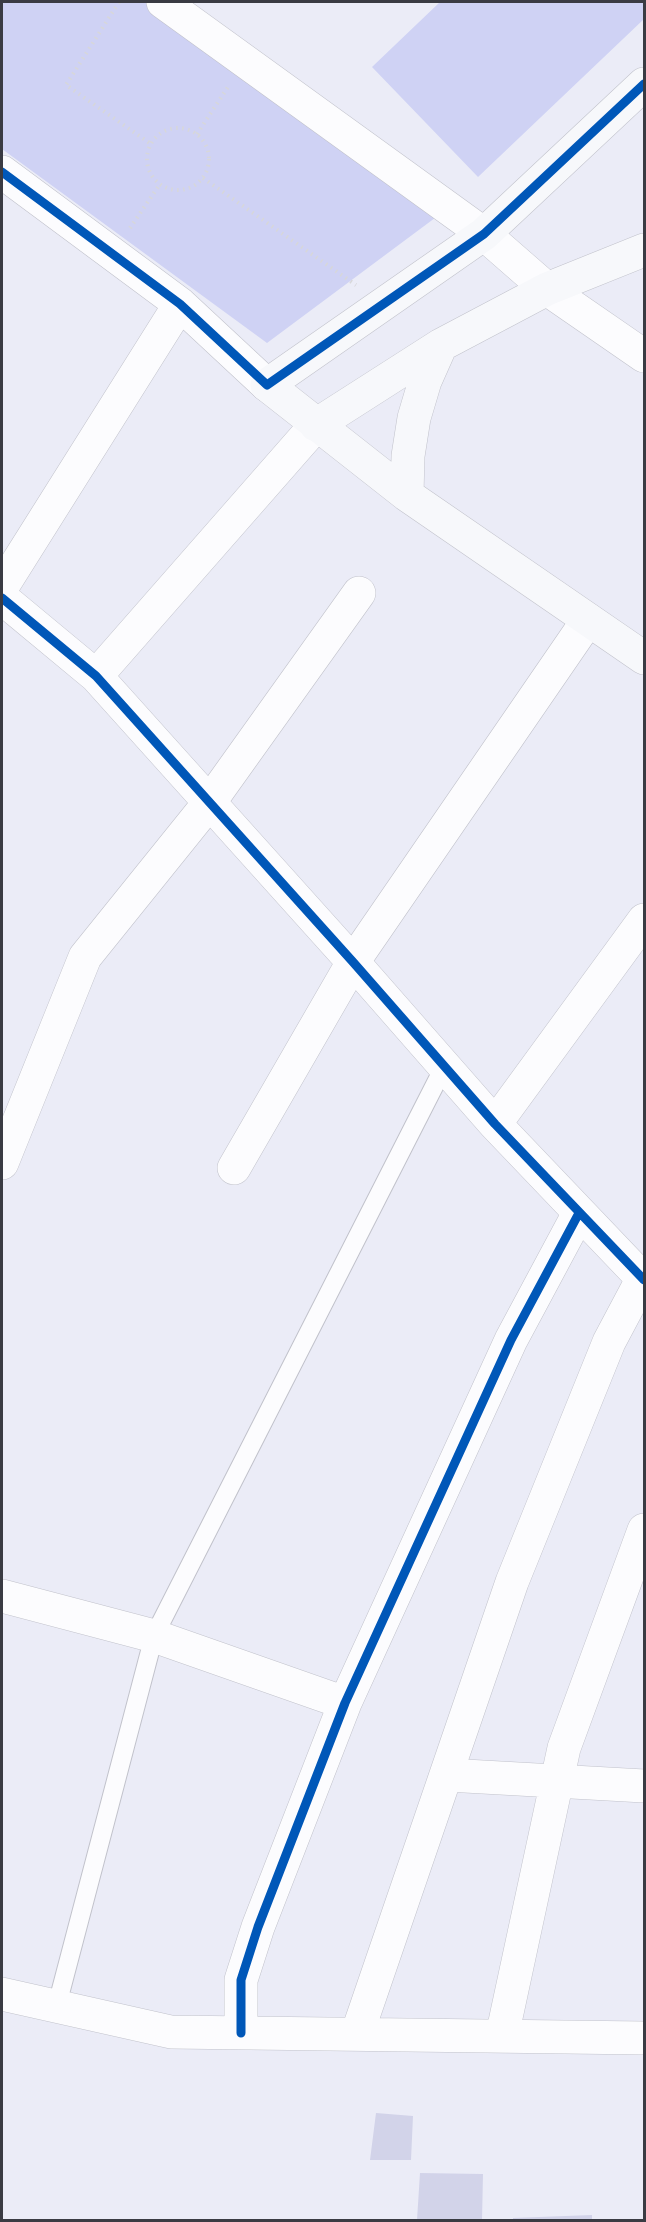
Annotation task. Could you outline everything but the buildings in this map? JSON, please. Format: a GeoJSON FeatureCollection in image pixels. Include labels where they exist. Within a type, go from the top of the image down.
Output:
{"type":"FeatureCollection","features":[{"type":"Feature","properties":{"kind":"street"},"geometry":{"type":"LineString","coordinates":[[163,2],[247,60],[484,234],[547,289],[645,357]]}},
{"type":"Feature","properties":{"kind":"street"},"geometry":{"type":"LineString","coordinates":[[267,385],[484,234],[645,84]]}},
{"type":"Feature","properties":{"kind":"street"},"geometry":{"type":"LineString","coordinates":[[2,172],[180,304],[267,385],[407,495],[645,658]]}},
{"type":"Feature","properties":{"kind":"street"},"geometry":{"type":"LineString","coordinates":[[96,676],[316,425],[441,345],[547,289],[645,250]]}},
{"type":"Feature","properties":{"kind":"street"},"geometry":{"type":"LineString","coordinates":[[2,587],[180,304]]}},
{"type":"Feature","properties":{"kind":"street"},"geometry":{"type":"LineString","coordinates":[[407,495],[408,456],[414,418],[425,381],[441,345]]}},
{"type":"Feature","properties":{"kind":"street"},"geometry":{"type":"LineString","coordinates":[[2,1163],[85,957],[209,803],[359,593]]}},
{"type":"Feature","properties":{"kind":"street"},"geometry":{"type":"LineString","coordinates":[[2,598],[96,676],[495,1124],[644,1278],[609,1342],[512,1582],[357,2034]]}},
{"type":"Feature","properties":{"kind":"street"},"geometry":{"type":"LineString","coordinates":[[234,1168],[353,962],[588,620]]}},
{"type":"Feature","properties":{"kind":"street"},"geometry":{"type":"LineString","coordinates":[[495,1124],[645,920]]}},
{"type":"Feature","properties":{"kind":"street"},"geometry":{"type":"LineString","coordinates":[[241,2033],[241,1980],[244,1970],[262,1917],[345,1703],[511,1340],[579,1213]]}},
{"type":"Feature","properties":{"kind":"street"},"geometry":{"type":"LineString","coordinates":[[502,2036],[564,1749],[645,1530]]}},
{"type":"Feature","properties":{"kind":"street"},"geometry":{"type":"LineString","coordinates":[[2,1596],[154,1636],[345,1703]]}},
{"type":"Feature","properties":{"kind":"street"},"geometry":{"type":"LineString","coordinates":[[447,1774],[645,1786]]}},
{"type":"Feature","properties":{"kind":"street"},"geometry":{"type":"LineString","coordinates":[[2,1994],[171,2032],[645,2038]]}},
{"type":"Feature","properties":{"kind":"lane"},"geometry":{"type":"LineString","coordinates":[[57,2006],[154,1636],[444,1067]]}},
{"type":"Feature","properties":{"kind":"path"},"geometry":{"type":"LineString","coordinates":[[119,2],[66,85],[151,144]]}},
{"type":"Feature","properties":{"kind":"path"},"geometry":{"type":"LineString","coordinates":[[197,134],[247,60]]}},
{"type":"Feature","properties":{"kind":"path"},"geometry":{"type":"LineString","coordinates":[[179,128],[197,134],[209,152],[210,162],[203,177],[191,188],[181,190],[160,184],[148,168],[147,158],[151,144],[160,134],[169,129],[179,128]]}},
{"type":"Feature","properties":{"kind":"path"},"geometry":{"type":"LineString","coordinates":[[203,177],[384,305]]}},
{"type":"Feature","properties":{"kind":"path"},"geometry":{"type":"LineString","coordinates":[[112,254],[160,184]]}},
{"type":"Feature","properties":{"kind":"shaded area"},"geometry":{"type":"Polygon","coordinates":[[[2,2],[146,2],[447,209],[267,343],[2,149],[2,2]]]}},
{"type":"Feature","properties":{"kind":"shaded area"},"geometry":{"type":"Polygon","coordinates":[[[440,2],[644,2],[644,19],[478,177],[372,67],[440,2]]]}},
{"type":"Feature","properties":{"kind":"cycle path"},"geometry":{"type":"LineString","coordinates":[[2,172],[180,304],[267,385],[484,234],[644,84]]}},
{"type":"Feature","properties":{"kind":"cycle path"},"geometry":{"type":"LineString","coordinates":[[2,598],[96,676],[495,1124],[644,1280]]}},
{"type":"Feature","properties":{"kind":"cycle path"},"geometry":{"type":"LineString","coordinates":[[241,2033],[241,1980],[258,1927],[345,1703],[511,1340],[579,1213]]}}]}
